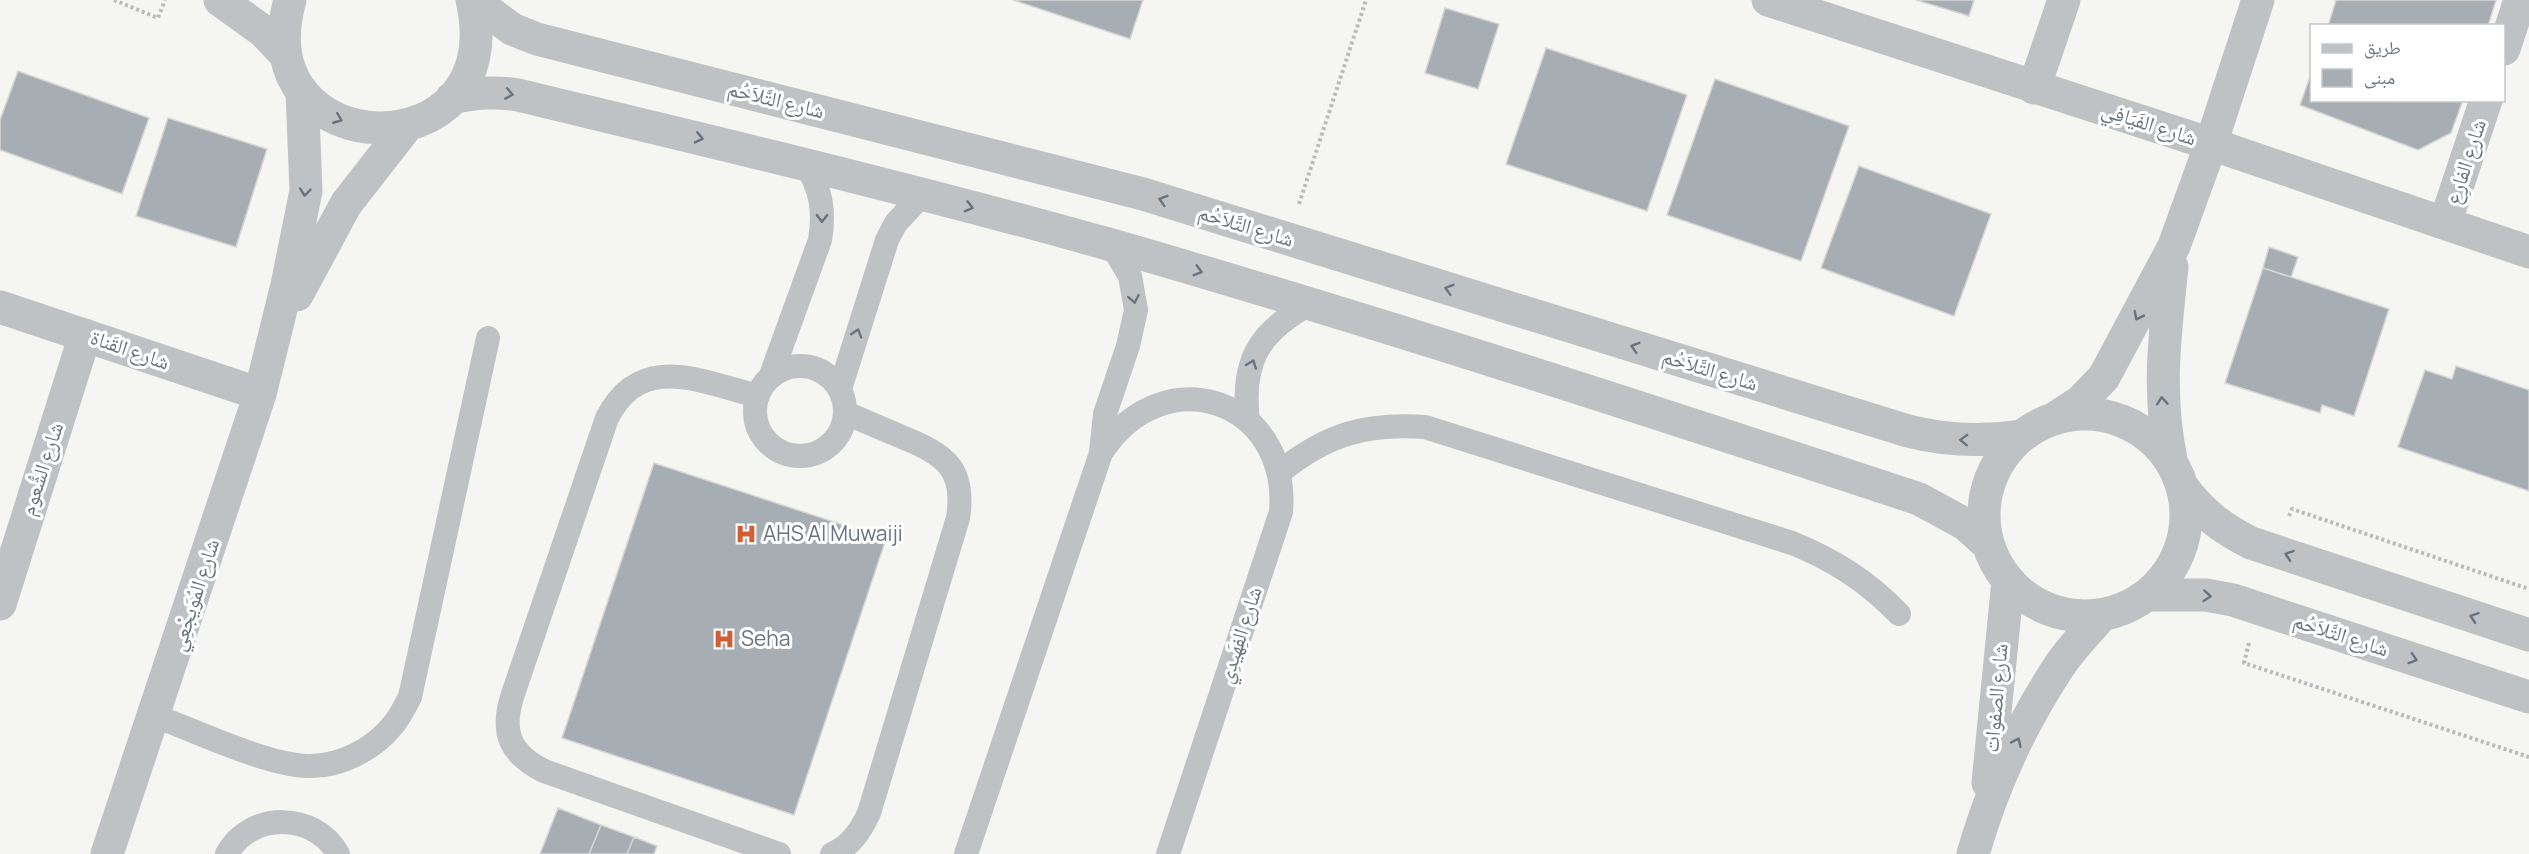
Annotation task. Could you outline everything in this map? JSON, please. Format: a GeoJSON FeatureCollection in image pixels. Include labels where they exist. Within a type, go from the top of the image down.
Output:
{"type":"FeatureCollection","features":[{"type":"Feature","properties":{"kind":"street"},"geometry":{"type":"LineString","coordinates":[[220,0],[263,31],[285,54],[302,92],[331,117],[367,129],[406,127],[438,111],[452,98],[467,76],[476,51],[477,24],[472,0]]}},
{"type":"Feature","properties":{"kind":"street"},"geometry":{"type":"LineString","coordinates":[[285,54],[284,23],[290,0]]}},
{"type":"Feature","properties":{"kind":"street","name":"شارع التَّلاَحُم"},"geometry":{"type":"LineString","coordinates":[[472,0],[512,29],[537,39],[1109,185],[1908,431],[1936,438],[1965,441],[2022,436]]}},
{"type":"Feature","properties":{"kind":"street","name":"شارع الفَيَافِي"},"geometry":{"type":"LineString","coordinates":[[1768,0],[2211,144],[2529,252]]}},
{"type":"Feature","properties":{"kind":"street"},"geometry":{"type":"LineString","coordinates":[[2034,88],[2064,0]]}},
{"type":"Feature","properties":{"kind":"street"},"geometry":{"type":"LineString","coordinates":[[1984,541],[1984,508],[1990,481],[2003,456],[2022,436],[2081,401],[2104,377],[2174,246],[2211,144],[2258,0]]}},
{"type":"Feature","properties":{"kind":"street"},"geometry":{"type":"LineString","coordinates":[[2505,46],[2520,0]]}},
{"type":"Feature","properties":{"kind":"street","name":"شارع المُوَيجْعِي"},"geometry":{"type":"LineString","coordinates":[[107,854],[155,716],[260,394],[276,334],[306,191],[302,92]]}},
{"type":"Feature","properties":{"kind":"street"},"geometry":{"type":"LineString","coordinates":[[452,98],[478,92],[499,92],[805,164],[1112,246],[1310,304],[1919,499],[1965,524],[1984,541],[2008,581],[2035,603],[2067,615],[2102,615],[2134,604],[2148,595],[2168,573],[2182,547],[2188,518],[2184,489]]}},
{"type":"Feature","properties":{"kind":"street","name":"شارع الفارِع"},"geometry":{"type":"LineString","coordinates":[[2445,223],[2485,102]]}},
{"type":"Feature","properties":{"kind":"street","name":"شارع المُوَيجْعِي"},"geometry":{"type":"LineString","coordinates":[[276,334],[346,204],[406,127]]}},
{"type":"Feature","properties":{"kind":"street"},"geometry":{"type":"LineString","coordinates":[[2174,246],[2162,357],[2164,426],[2171,459],[2184,489],[2201,512],[2224,529],[2251,543],[2529,635]]}},
{"type":"Feature","properties":{"kind":"street","name":"شارع القَناة"},"geometry":{"type":"LineString","coordinates":[[0,307],[260,394]]}},
{"type":"Feature","properties":{"kind":"street","name":"شارع الشُّعوم"},"geometry":{"type":"LineString","coordinates":[[0,604],[85,335]]}},
{"type":"Feature","properties":{"kind":"street"},"geometry":{"type":"LineString","coordinates":[[2055,418],[2098,414],[2140,428],[2171,459]]}},
{"type":"Feature","properties":{"kind":"street","name":"شارع الصفوات"},"geometry":{"type":"LineString","coordinates":[[1984,815],[2008,581]]}},
{"type":"Feature","properties":{"kind":"street","name":"شارع التَّلاَحُم"},"geometry":{"type":"LineString","coordinates":[[2148,595],[2206,595],[2233,600],[2529,697]]}},
{"type":"Feature","properties":{"kind":"street","name":"شارع الصفوات"},"geometry":{"type":"LineString","coordinates":[[1972,854],[1984,815],[2030,714],[2061,663],[2102,615]]}},
{"type":"Feature","properties":{"kind":"lane"},"geometry":{"type":"LineString","coordinates":[[779,854],[527,763],[515,750],[507,733],[507,714],[607,418],[617,399],[633,385],[652,376],[673,375],[764,387],[784,369],[800,366],[816,369],[830,377],[840,389],[846,413],[843,427],[831,444],[813,455],[799,457],[772,447],[763,437],[755,410],[764,387],[820,240],[823,220],[822,200],[816,181],[805,164]]}},
{"type":"Feature","properties":{"kind":"lane"},"geometry":{"type":"LineString","coordinates":[[840,389],[887,240],[896,223],[922,195]]}},
{"type":"Feature","properties":{"kind":"lane","name":"شارع الفِهَيدِي"},"geometry":{"type":"LineString","coordinates":[[966,854],[1101,453],[1105,414],[1128,346],[1136,310],[1130,276],[1112,246]]}},
{"type":"Feature","properties":{"kind":"lane"},"geometry":{"type":"LineString","coordinates":[[1248,421],[1245,392],[1251,364],[1264,338],[1285,318],[1310,304]]}},
{"type":"Feature","properties":{"kind":"lane"},"geometry":{"type":"LineString","coordinates":[[155,716],[278,762],[309,767],[341,762],[370,747],[394,725],[410,697],[488,338]]}},
{"type":"Feature","properties":{"kind":"lane","name":"شارع الفِهَيدِي"},"geometry":{"type":"LineString","coordinates":[[1101,453],[1128,419],[1148,408],[1168,401],[1191,399],[1231,410],[1248,421],[1262,435],[1280,472],[1281,512],[1168,854]]}},
{"type":"Feature","properties":{"kind":"lane"},"geometry":{"type":"LineString","coordinates":[[832,854],[850,842],[862,828],[868,813],[958,518],[961,498],[957,478],[946,461],[930,449],[846,413]]}},
{"type":"Feature","properties":{"kind":"lane"},"geometry":{"type":"LineString","coordinates":[[1280,472],[1314,447],[1345,434],[1369,428],[1425,427],[1792,543],[1823,555],[1853,572],[1878,591],[1899,614]]}},
{"type":"Feature","properties":{"kind":"lane"},"geometry":{"type":"LineString","coordinates":[[227,854],[232,845],[250,830],[271,822],[294,822],[316,830],[333,845],[338,854]]}},
{"type":"Feature","properties":{"kind":"path"},"geometry":{"type":"LineString","coordinates":[[114,0],[158,18],[165,0]]}},
{"type":"Feature","properties":{"kind":"path"},"geometry":{"type":"LineString","coordinates":[[1287,239],[1366,0]]}},
{"type":"Feature","properties":{"kind":"building"},"geometry":{"type":"Polygon","coordinates":[[[1013,0],[1143,0],[1130,39],[1013,0]]]}},
{"type":"Feature","properties":{"kind":"building"},"geometry":{"type":"Polygon","coordinates":[[[1916,0],[1974,0],[1969,16],[1916,0]]]}},
{"type":"Feature","properties":{"kind":"building"},"geometry":{"type":"Polygon","coordinates":[[[2336,0],[2496,0],[2489,24],[2329,24],[2336,0]]]}},
{"type":"Feature","properties":{"kind":"building"},"geometry":{"type":"Polygon","coordinates":[[[1445,8],[1499,24],[1478,89],[1425,73],[1445,8]]]}},
{"type":"Feature","properties":{"kind":"building"},"geometry":{"type":"Polygon","coordinates":[[[1546,48],[1687,95],[1647,211],[1506,164],[1546,48]]]}},
{"type":"Feature","properties":{"kind":"building"},"geometry":{"type":"Polygon","coordinates":[[[18,71],[149,118],[122,194],[0,150],[0,120],[18,71]]]}},
{"type":"Feature","properties":{"kind":"building"},"geometry":{"type":"Polygon","coordinates":[[[2310,77],[2310,102],[2462,102],[2451,133],[2418,150],[2300,105],[2310,77]]]}},
{"type":"Feature","properties":{"kind":"building"},"geometry":{"type":"Polygon","coordinates":[[[1715,79],[1849,126],[1801,261],[1667,215],[1715,79]]]}},
{"type":"Feature","properties":{"kind":"building"},"geometry":{"type":"Polygon","coordinates":[[[168,118],[267,149],[236,247],[136,216],[168,118]]]}},
{"type":"Feature","properties":{"kind":"building"},"geometry":{"type":"Polygon","coordinates":[[[1859,166],[1991,214],[1954,316],[1821,268],[1859,166]]]}},
{"type":"Feature","properties":{"kind":"building"},"geometry":{"type":"Polygon","coordinates":[[[2269,247],[2298,257],[2291,277],[2263,268],[2269,247]]]}},
{"type":"Feature","properties":{"kind":"building"},"geometry":{"type":"Polygon","coordinates":[[[2263,268],[2389,309],[2354,416],[2322,405],[2320,413],[2225,383],[2263,268]]]}},
{"type":"Feature","properties":{"kind":"building"},"geometry":{"type":"Polygon","coordinates":[[[2456,366],[2529,390],[2529,491],[2398,447],[2425,370],[2452,379],[2456,366]]]}},
{"type":"Feature","properties":{"kind":"building","name":"Seha"},"geometry":{"type":"Polygon","coordinates":[[[654,463],[886,539],[794,815],[562,738],[654,463]]]}},
{"type":"Feature","properties":{"kind":"building"},"geometry":{"type":"Polygon","coordinates":[[[558,808],[601,825],[589,854],[540,854],[558,808]]]}},
{"type":"Feature","properties":{"kind":"building"},"geometry":{"type":"Polygon","coordinates":[[[601,825],[634,837],[627,854],[589,854],[601,825]]]}},
{"type":"Feature","properties":{"kind":"building"},"geometry":{"type":"Polygon","coordinates":[[[634,837],[657,846],[654,854],[627,854],[634,837]]]}},
{"type":"Feature","properties":{"kind":"place","name":"AHS Al Muwaiji"},"geometry":{"type":"Point","coordinates":[746,534]}},
{"type":"Feature","properties":{"kind":"place","name":"Seha"},"geometry":{"type":"Point","coordinates":[724,639]}}]}
